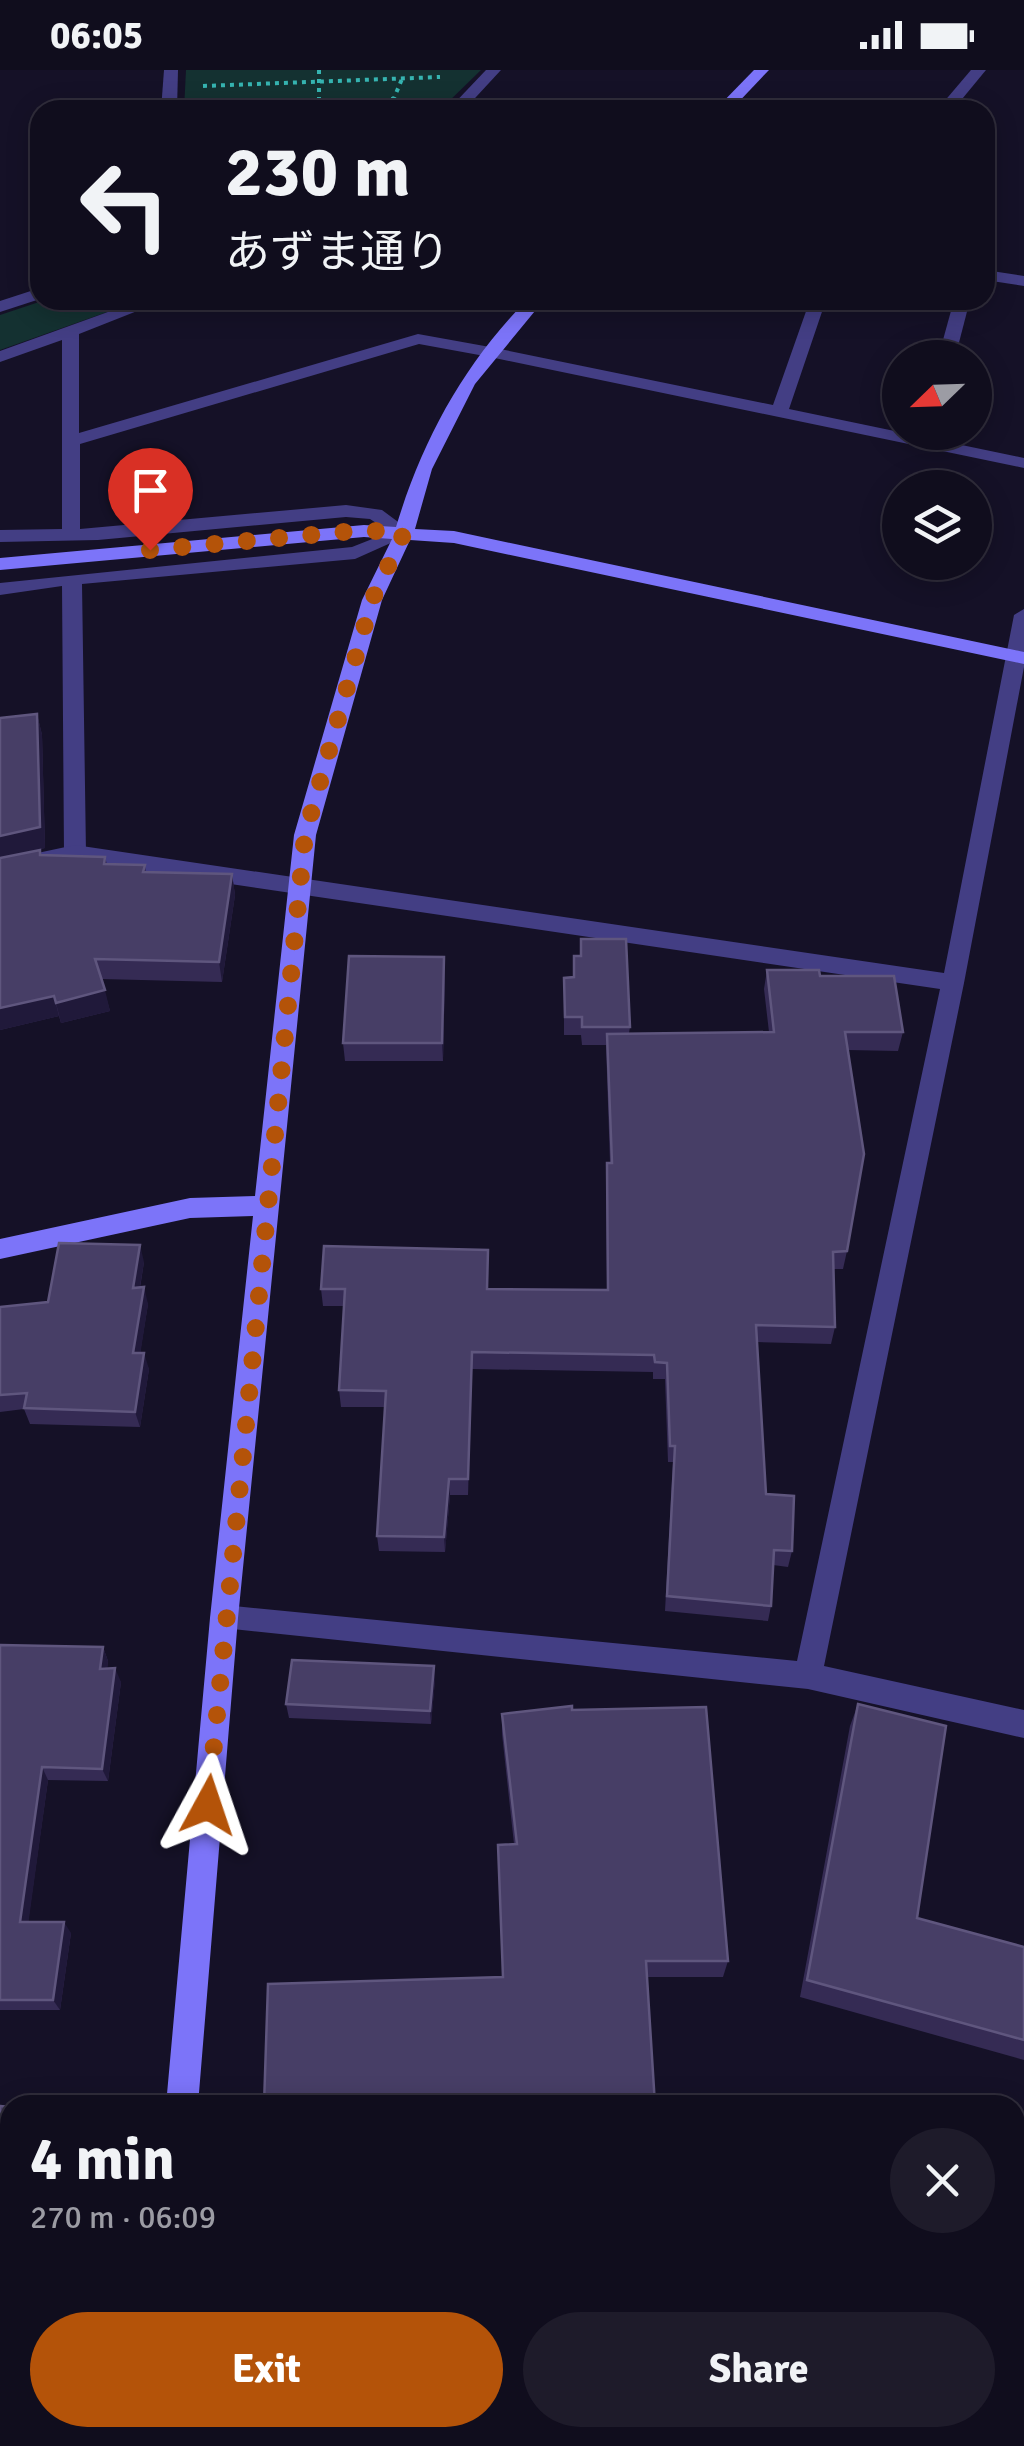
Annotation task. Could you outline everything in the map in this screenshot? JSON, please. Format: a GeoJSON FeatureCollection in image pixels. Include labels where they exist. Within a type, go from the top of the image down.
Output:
{"type":"FeatureCollection","features":[{"type":"Feature","properties":{"kind":"street"},"geometry":{"type":"LineString","coordinates":[[170,100],[172,70]]}},
{"type":"Feature","properties":{"kind":"street"},"geometry":{"type":"LineString","coordinates":[[466,100],[494,70]]}},
{"type":"Feature","properties":{"kind":"street"},"geometry":{"type":"LineString","coordinates":[[733,100],[762,70]]}},
{"type":"Feature","properties":{"kind":"street"},"geometry":{"type":"LineString","coordinates":[[954,100],[979,70]]}},
{"type":"Feature","properties":{"kind":"street"},"geometry":{"type":"LineString","coordinates":[[995,276],[1024,280]]}},
{"type":"Feature","properties":{"kind":"street"},"geometry":{"type":"LineString","coordinates":[[0,307],[30,296]]}},
{"type":"Feature","properties":{"kind":"street"},"geometry":{"type":"LineString","coordinates":[[0,357],[130,310]]}},
{"type":"Feature","properties":{"kind":"street"},"geometry":{"type":"LineString","coordinates":[[183,2095],[224,1618],[305,835],[372,600],[404,533],[424,469],[448,416],[490,352],[527,310]]}},
{"type":"Feature","properties":{"kind":"street"},"geometry":{"type":"LineString","coordinates":[[778,414],[814,310]]}},
{"type":"Feature","properties":{"kind":"street"},"geometry":{"type":"LineString","coordinates":[[951,340],[959,310]]}},
{"type":"Feature","properties":{"kind":"street"},"geometry":{"type":"LineString","coordinates":[[70,332],[72,534]]}},
{"type":"Feature","properties":{"kind":"street"},"geometry":{"type":"LineString","coordinates":[[72,441],[418,339],[778,414],[882,430]]}},
{"type":"Feature","properties":{"kind":"street"},"geometry":{"type":"LineString","coordinates":[[974,450],[1024,463]]}},
{"type":"Feature","properties":{"kind":"street"},"geometry":{"type":"LineString","coordinates":[[0,536],[98,534],[346,512],[375,514],[404,533]]}},
{"type":"Feature","properties":{"kind":"street"},"geometry":{"type":"LineString","coordinates":[[0,589],[53,584],[72,578],[355,554],[404,533]]}},
{"type":"Feature","properties":{"kind":"street"},"geometry":{"type":"LineString","coordinates":[[0,564],[338,534],[404,533],[496,543],[1020,658]]}},
{"type":"Feature","properties":{"kind":"street"},"geometry":{"type":"LineString","coordinates":[[72,578],[75,853]]}},
{"type":"Feature","properties":{"kind":"street"},"geometry":{"type":"LineString","coordinates":[[808,1676],[1020,658],[1024,615]]}},
{"type":"Feature","properties":{"kind":"street"},"geometry":{"type":"LineString","coordinates":[[0,869],[75,853],[953,984]]}},
{"type":"Feature","properties":{"kind":"street"},"geometry":{"type":"LineString","coordinates":[[0,1249],[190,1208],[265,1206]]}},
{"type":"Feature","properties":{"kind":"street"},"geometry":{"type":"LineString","coordinates":[[224,1618],[808,1676],[1024,1724]]}},
{"type":"Feature","properties":{"kind":"path"},"geometry":{"type":"LineString","coordinates":[[319,70],[319,100]]}},
{"type":"Feature","properties":{"kind":"path"},"geometry":{"type":"LineString","coordinates":[[185,87],[453,76]]}},
{"type":"Feature","properties":{"kind":"path"},"geometry":{"type":"LineString","coordinates":[[395,100],[402,79]]}},
{"type":"Feature","properties":{"kind":"green space"},"geometry":{"type":"Polygon","coordinates":[[[186,70],[481,70],[450,100],[184,100],[186,70]]]}},
{"type":"Feature","properties":{"kind":"green space"},"geometry":{"type":"Polygon","coordinates":[[[30,305],[30,310],[113,310],[0,350],[0,315],[30,305]]]}},
{"type":"Feature","properties":{"kind":"building"},"geometry":{"type":"Polygon","coordinates":[[[37,714],[40,827],[0,836],[0,718],[37,714]]]}},
{"type":"Feature","properties":{"kind":"building"},"geometry":{"type":"Polygon","coordinates":[[[40,850],[40,855],[105,857],[104,864],[145,865],[143,872],[232,874],[219,962],[95,959],[105,990],[56,1003],[54,996],[0,1008],[0,858],[40,850]]]}},
{"type":"Feature","properties":{"kind":"building"},"geometry":{"type":"Polygon","coordinates":[[[581,939],[626,939],[630,1027],[582,1027],[582,1017],[565,1017],[564,978],[574,977],[574,956],[581,956],[581,939]]]}},
{"type":"Feature","properties":{"kind":"building"},"geometry":{"type":"Polygon","coordinates":[[[349,956],[444,957],[442,1043],[343,1043],[349,956]]]}},
{"type":"Feature","properties":{"kind":"building"},"geometry":{"type":"Polygon","coordinates":[[[767,970],[819,970],[820,976],[894,976],[903,1032],[845,1032],[864,1154],[847,1251],[833,1252],[835,1327],[756,1325],[766,1494],[794,1496],[792,1551],[774,1550],[771,1606],[667,1596],[675,1446],[670,1446],[667,1363],[655,1362],[654,1355],[472,1352],[468,1479],[449,1479],[444,1537],[377,1536],[386,1391],[339,1390],[345,1289],[321,1289],[324,1246],[488,1250],[487,1289],[608,1290],[607,1163],[612,1163],[607,1034],[774,1032],[767,970]]]}},
{"type":"Feature","properties":{"kind":"building"},"geometry":{"type":"Polygon","coordinates":[[[59,1243],[140,1245],[133,1288],[144,1287],[133,1353],[144,1353],[135,1412],[24,1408],[27,1393],[0,1395],[0,1307],[48,1302],[59,1243]]]}},
{"type":"Feature","properties":{"kind":"building"},"geometry":{"type":"Polygon","coordinates":[[[0,1645],[103,1647],[100,1669],[115,1668],[102,1769],[42,1767],[20,1922],[64,1922],[53,2000],[0,2000],[0,1645]]]}},
{"type":"Feature","properties":{"kind":"building"},"geometry":{"type":"Polygon","coordinates":[[[292,1660],[434,1666],[430,1711],[286,1704],[292,1660]]]}},
{"type":"Feature","properties":{"kind":"building"},"geometry":{"type":"Polygon","coordinates":[[[858,1704],[946,1726],[917,1918],[1024,1947],[1024,2040],[807,1980],[858,1704]]]}},
{"type":"Feature","properties":{"kind":"building"},"geometry":{"type":"Polygon","coordinates":[[[572,1706],[572,1710],[706,1707],[728,1961],[646,1961],[654,2095],[264,2095],[268,1984],[503,1977],[498,1845],[517,1844],[502,1714],[572,1706]]]}},
{"type":"Feature","properties":{"kind":"route"},"geometry":{"type":"LineString","coordinates":[[150,550],[364,530],[404,533],[372,600],[305,835],[208,1805]]}}]}
